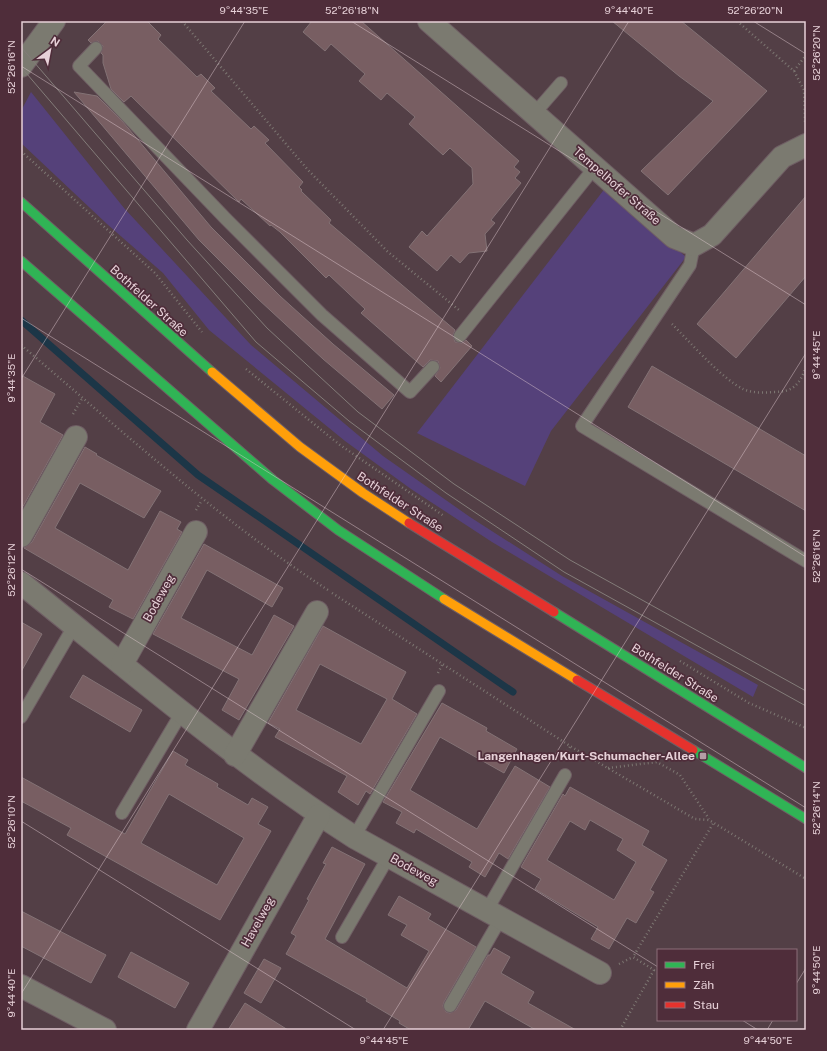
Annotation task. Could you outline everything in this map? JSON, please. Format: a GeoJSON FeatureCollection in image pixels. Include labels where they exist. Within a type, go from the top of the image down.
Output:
{"type":"FeatureCollection","features":[{"type":"Feature","properties":{"kind":"main road","name":"Bothfelder Straße"},"geometry":{"type":"LineString","coordinates":[[21,202],[194,357],[300,447],[363,493],[428,535],[806,768]]}},
{"type":"Feature","properties":{"kind":"main road"},"geometry":{"type":"LineString","coordinates":[[21,261],[268,475],[338,530],[405,575],[806,819]]}},
{"type":"Feature","properties":{"kind":"street"},"geometry":{"type":"LineString","coordinates":[[21,66],[54,21]]}},
{"type":"Feature","properties":{"kind":"street","name":"Tempelhofer Straße"},"geometry":{"type":"LineString","coordinates":[[429,21],[674,237],[694,245]]}},
{"type":"Feature","properties":{"kind":"street"},"geometry":{"type":"LineString","coordinates":[[694,245],[712,235],[782,157],[806,145]]}},
{"type":"Feature","properties":{"kind":"street"},"geometry":{"type":"LineString","coordinates":[[21,536],[76,437]]}},
{"type":"Feature","properties":{"kind":"street","name":"Bodeweg"},"geometry":{"type":"LineString","coordinates":[[122,664],[195,522]]}},
{"type":"Feature","properties":{"kind":"street","name":"Bodeweg"},"geometry":{"type":"LineString","coordinates":[[21,583],[236,755],[319,814],[354,837],[600,973]]}},
{"type":"Feature","properties":{"kind":"street"},"geometry":{"type":"LineString","coordinates":[[236,755],[317,612]]}},
{"type":"Feature","properties":{"kind":"street","name":"Havelweg"},"geometry":{"type":"LineString","coordinates":[[198,1030],[319,814]]}},
{"type":"Feature","properties":{"kind":"street"},"geometry":{"type":"LineString","coordinates":[[21,986],[105,1030]]}},
{"type":"Feature","properties":{"kind":"lane"},"geometry":{"type":"LineString","coordinates":[[96,48],[79,66],[220,213],[322,315],[410,392],[433,367]]}},
{"type":"Feature","properties":{"kind":"lane"},"geometry":{"type":"LineString","coordinates":[[534,114],[561,82]]}},
{"type":"Feature","properties":{"kind":"lane"},"geometry":{"type":"LineString","coordinates":[[460,336],[596,167]]}},
{"type":"Feature","properties":{"kind":"lane"},"geometry":{"type":"LineString","coordinates":[[694,245],[690,265],[582,426],[806,561]]}},
{"type":"Feature","properties":{"kind":"lane"},"geometry":{"type":"LineString","coordinates":[[21,717],[74,626]]}},
{"type":"Feature","properties":{"kind":"lane"},"geometry":{"type":"LineString","coordinates":[[354,837],[439,692]]}},
{"type":"Feature","properties":{"kind":"lane"},"geometry":{"type":"LineString","coordinates":[[122,813],[182,712]]}},
{"type":"Feature","properties":{"kind":"lane"},"geometry":{"type":"LineString","coordinates":[[450,1006],[494,914],[565,775]]}},
{"type":"Feature","properties":{"kind":"lane"},"geometry":{"type":"LineString","coordinates":[[342,937],[389,856]]}},
{"type":"Feature","properties":{"kind":"path"},"geometry":{"type":"LineString","coordinates":[[182,21],[308,170],[387,251],[473,321]]}},
{"type":"Feature","properties":{"kind":"path"},"geometry":{"type":"LineString","coordinates":[[737,21],[794,72],[805,90],[806,145]]}},
{"type":"Feature","properties":{"kind":"path"},"geometry":{"type":"LineString","coordinates":[[794,72],[806,55]]}},
{"type":"Feature","properties":{"kind":"path"},"geometry":{"type":"LineString","coordinates":[[21,152],[155,273],[205,335]]}},
{"type":"Feature","properties":{"kind":"path"},"geometry":{"type":"LineString","coordinates":[[658,312],[731,381],[743,389],[757,393],[789,391],[801,382],[806,367]]}},
{"type":"Feature","properties":{"kind":"path"},"geometry":{"type":"LineString","coordinates":[[21,344],[202,500],[320,586],[570,746],[694,820],[709,820],[714,822],[806,879]]}},
{"type":"Feature","properties":{"kind":"path"},"geometry":{"type":"LineString","coordinates":[[242,365],[340,445],[448,519]]}},
{"type":"Feature","properties":{"kind":"path"},"geometry":{"type":"LineString","coordinates":[[76,409],[83,397]]}},
{"type":"Feature","properties":{"kind":"path"},"geometry":{"type":"LineString","coordinates":[[195,522],[202,500]]}},
{"type":"Feature","properties":{"kind":"path"},"geometry":{"type":"LineString","coordinates":[[675,658],[749,703],[806,728]]}},
{"type":"Feature","properties":{"kind":"path"},"geometry":{"type":"LineString","coordinates":[[435,678],[442,665]]}},
{"type":"Feature","properties":{"kind":"path"},"geometry":{"type":"LineString","coordinates":[[560,763],[570,746]]}},
{"type":"Feature","properties":{"kind":"path"},"geometry":{"type":"LineString","coordinates":[[608,768],[657,762],[680,775],[709,820]]}},
{"type":"Feature","properties":{"kind":"path"},"geometry":{"type":"LineString","coordinates":[[620,1030],[654,970],[633,957],[714,822]]}},
{"type":"Feature","properties":{"kind":"shaded area"},"geometry":{"type":"Polygon","coordinates":[[[31,92],[124,208],[251,345],[383,456],[470,517],[562,576],[758,685],[753,697],[492,542],[411,489],[345,441],[209,330],[163,273],[107,224],[21,143],[21,111],[31,92]]]}},
{"type":"Feature","properties":{"kind":"shaded area"},"geometry":{"type":"Polygon","coordinates":[[[606,187],[686,257],[551,431],[525,486],[417,433],[606,187]]]}},
{"type":"Feature","properties":{"kind":"building"},"geometry":{"type":"Polygon","coordinates":[[[107,21],[147,21],[161,35],[158,39],[197,77],[201,74],[215,88],[211,91],[251,129],[254,126],[269,140],[265,143],[303,182],[299,187],[302,190],[301,191],[331,220],[329,223],[455,330],[453,335],[455,342],[462,343],[466,340],[472,346],[441,382],[435,376],[440,368],[438,361],[430,360],[423,367],[361,313],[365,309],[329,275],[326,278],[280,232],[271,225],[270,226],[241,199],[239,202],[131,96],[124,102],[111,89],[103,63],[103,55],[101,53],[103,46],[98,41],[91,43],[88,40],[107,21]]]}},
{"type":"Feature","properties":{"kind":"building"},"geometry":{"type":"Polygon","coordinates":[[[312,21],[361,21],[519,161],[514,167],[520,172],[515,178],[521,183],[491,220],[495,223],[485,234],[487,251],[469,253],[460,263],[451,255],[437,271],[409,247],[422,231],[427,236],[473,184],[472,168],[450,148],[443,155],[409,124],[415,117],[387,93],[381,100],[359,81],[365,74],[331,44],[325,51],[303,32],[312,21]]]}},
{"type":"Feature","properties":{"kind":"building"},"geometry":{"type":"Polygon","coordinates":[[[612,21],[681,21],[767,91],[668,195],[641,171],[713,101],[679,76],[612,21]]]}},
{"type":"Feature","properties":{"kind":"building"},"geometry":{"type":"Polygon","coordinates":[[[74,92],[97,96],[123,122],[211,227],[280,296],[333,344],[394,395],[382,409],[323,359],[258,299],[199,240],[74,92]]]}},
{"type":"Feature","properties":{"kind":"building"},"geometry":{"type":"Polygon","coordinates":[[[806,196],[806,276],[736,358],[697,324],[806,196]]]}},
{"type":"Feature","properties":{"kind":"building"},"geometry":{"type":"Polygon","coordinates":[[[652,366],[806,456],[806,511],[628,407],[652,366]]]}},
{"type":"Feature","properties":{"kind":"building"},"geometry":{"type":"Polygon","coordinates":[[[21,375],[55,394],[40,422],[63,435],[21,510],[21,375]]]}},
{"type":"Feature","properties":{"kind":"building"},"geometry":{"type":"Polygon","coordinates":[[[85,447],[97,454],[96,455],[161,491],[144,518],[80,483],[55,528],[128,570],[160,511],[181,522],[177,529],[182,532],[133,619],[109,607],[113,600],[24,548],[32,542],[85,447]]]}},
{"type":"Feature","properties":{"kind":"building"},"geometry":{"type":"Polygon","coordinates":[[[204,544],[283,588],[272,607],[207,570],[181,618],[252,655],[274,615],[294,626],[239,720],[222,710],[239,679],[153,634],[204,544]]]}},
{"type":"Feature","properties":{"kind":"building"},"geometry":{"type":"Polygon","coordinates":[[[21,622],[42,634],[21,672],[21,622]]]}},
{"type":"Feature","properties":{"kind":"building"},"geometry":{"type":"Polygon","coordinates":[[[323,626],[406,672],[392,699],[417,714],[370,794],[366,791],[358,805],[338,792],[347,776],[275,737],[280,729],[268,723],[323,626]],[[320,664],[296,710],[361,744],[387,699],[320,664]]]}},
{"type":"Feature","properties":{"kind":"building"},"geometry":{"type":"Polygon","coordinates":[[[83,675],[142,710],[130,732],[70,697],[83,675]]]}},
{"type":"Feature","properties":{"kind":"building"},"geometry":{"type":"Polygon","coordinates":[[[442,703],[487,728],[486,731],[517,749],[504,773],[440,737],[410,790],[477,829],[515,766],[550,787],[508,859],[499,853],[485,877],[469,867],[472,862],[416,829],[414,833],[396,823],[402,812],[383,802],[442,703]]]}},
{"type":"Feature","properties":{"kind":"building"},"geometry":{"type":"Polygon","coordinates":[[[173,751],[188,760],[185,765],[218,784],[217,787],[248,805],[252,798],[268,807],[258,824],[271,831],[220,920],[67,835],[71,828],[21,801],[21,777],[125,834],[173,751]],[[169,794],[141,843],[217,885],[244,838],[169,794]]]}},
{"type":"Feature","properties":{"kind":"building"},"geometry":{"type":"Polygon","coordinates":[[[570,787],[649,831],[642,845],[667,860],[650,890],[654,892],[636,923],[627,918],[609,949],[591,939],[598,927],[535,889],[541,879],[521,867],[563,794],[565,796],[570,787]],[[590,820],[585,830],[570,821],[547,860],[614,900],[636,862],[617,850],[623,839],[590,820]]]}},
{"type":"Feature","properties":{"kind":"building"},"geometry":{"type":"Polygon","coordinates":[[[332,847],[365,864],[325,939],[407,988],[429,951],[401,935],[407,925],[388,915],[399,896],[431,914],[428,919],[476,947],[444,1002],[443,1006],[446,1012],[450,1013],[456,1010],[488,955],[490,955],[494,948],[510,957],[501,973],[534,992],[528,1003],[576,1030],[536,1030],[485,1001],[468,1030],[411,1030],[399,1023],[400,1021],[366,1001],[367,999],[286,954],[296,936],[291,933],[309,900],[307,899],[326,864],[323,863],[332,847]]]}},
{"type":"Feature","properties":{"kind":"building"},"geometry":{"type":"Polygon","coordinates":[[[21,911],[106,955],[91,983],[21,946],[21,911]]]}},
{"type":"Feature","properties":{"kind":"building"},"geometry":{"type":"Polygon","coordinates":[[[131,952],[189,983],[175,1008],[118,977],[131,952]]]}},
{"type":"Feature","properties":{"kind":"building"},"geometry":{"type":"Polygon","coordinates":[[[264,959],[281,968],[261,1003],[244,993],[264,959]]]}},
{"type":"Feature","properties":{"kind":"building"},"geometry":{"type":"Polygon","coordinates":[[[245,1003],[288,1030],[228,1030],[245,1003]]]}},
{"type":"Feature","properties":{"kind":"waterway"},"geometry":{"type":"LineString","coordinates":[[21,320],[198,475],[513,692]]}},
{"type":"Feature","properties":{"kind":"tram line"},"geometry":{"type":"LineString","coordinates":[[21,47],[187,240],[267,328],[358,412],[454,484],[570,560],[806,691]]}},
{"type":"Feature","properties":{"kind":"tram line"},"geometry":{"type":"LineString","coordinates":[[21,67],[256,342],[349,421],[446,493],[564,572],[806,706]]}},
{"type":"Feature","properties":{"kind":"traffic: fast"},"geometry":{"type":"LineString","coordinates":[[21,202],[212,372]]}},
{"type":"Feature","properties":{"kind":"traffic: fast"},"geometry":{"type":"LineString","coordinates":[[21,261],[273,480],[338,530],[444,599]]}},
{"type":"Feature","properties":{"kind":"traffic: fast"},"geometry":{"type":"LineString","coordinates":[[554,612],[806,768]]}},
{"type":"Feature","properties":{"kind":"traffic: fast"},"geometry":{"type":"LineString","coordinates":[[693,750],[806,819]]}},
{"type":"Feature","properties":{"kind":"traffic: slow"},"geometry":{"type":"LineString","coordinates":[[212,372],[300,447],[363,493],[409,523]]}},
{"type":"Feature","properties":{"kind":"traffic: slow"},"geometry":{"type":"LineString","coordinates":[[444,599],[577,680]]}},
{"type":"Feature","properties":{"kind":"traffic: jam"},"geometry":{"type":"LineString","coordinates":[[409,523],[554,612]]}},
{"type":"Feature","properties":{"kind":"traffic: jam"},"geometry":{"type":"LineString","coordinates":[[577,680],[693,750]]}},
{"type":"Feature","properties":{"kind":"place","name":"Langenhagen/Kurt-Schumacher-Allee"},"geometry":{"type":"Point","coordinates":[703,756]}}]}
